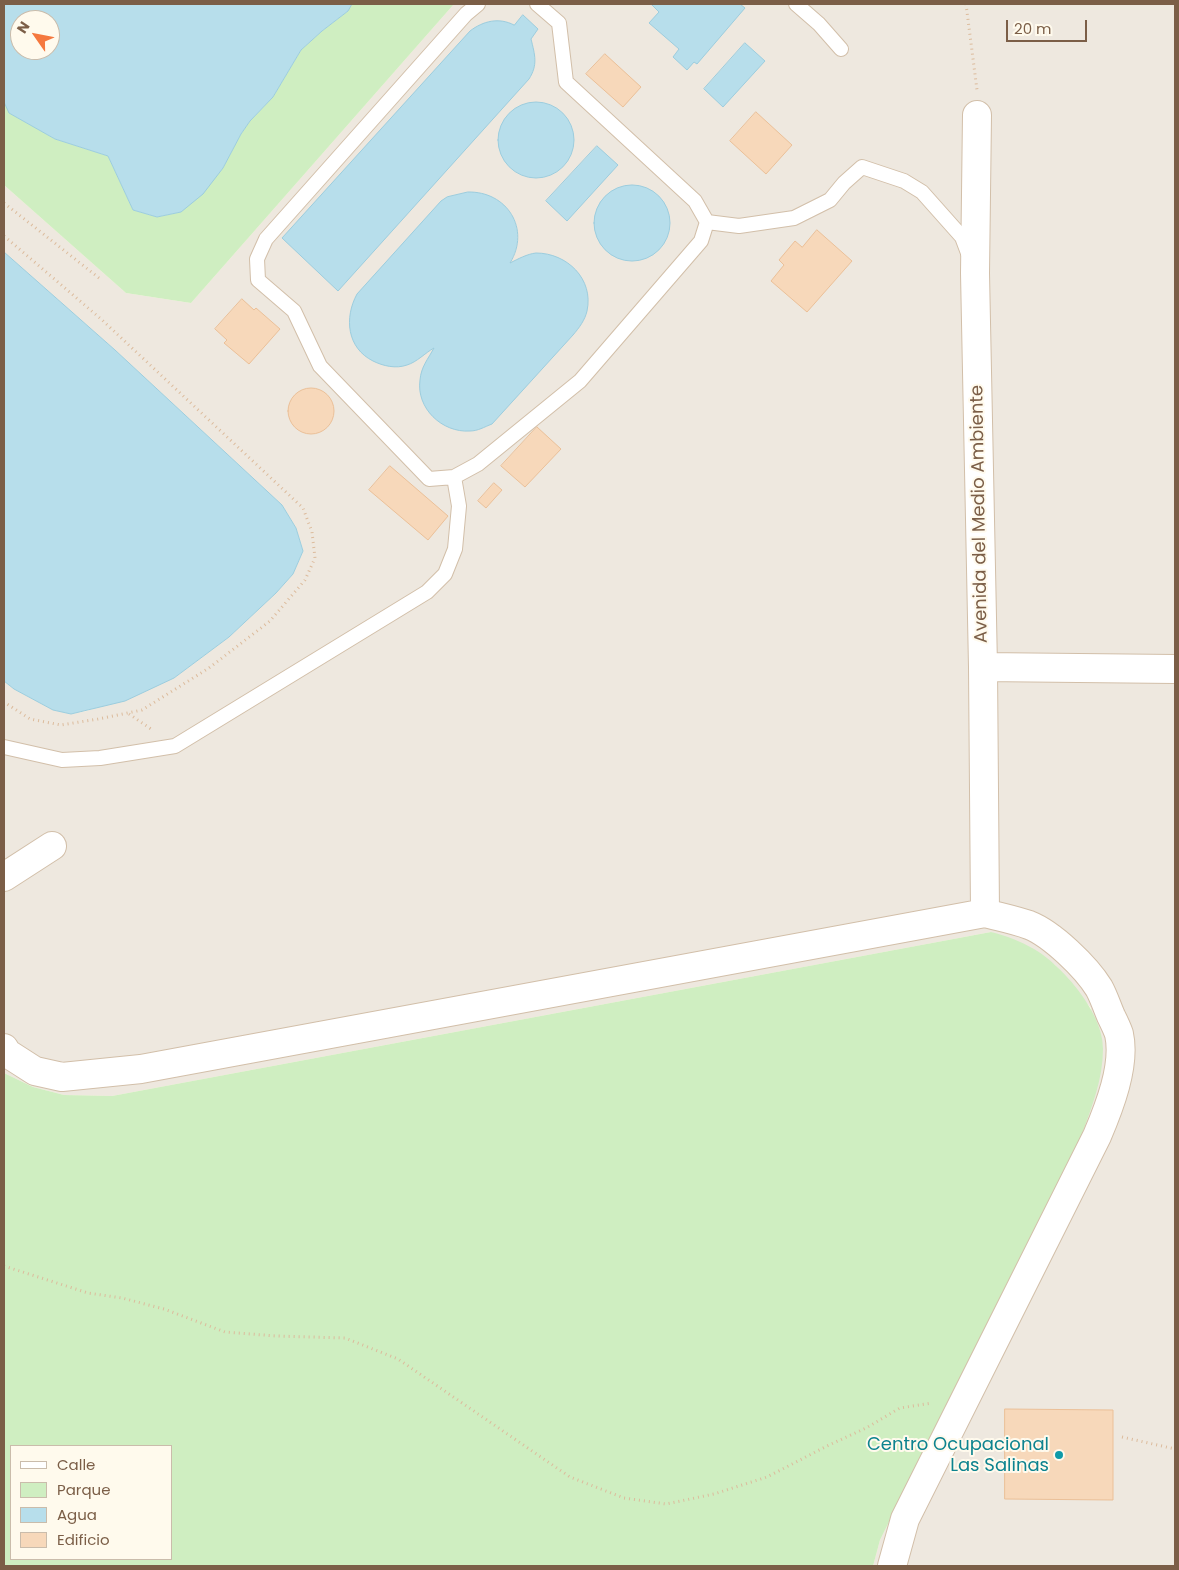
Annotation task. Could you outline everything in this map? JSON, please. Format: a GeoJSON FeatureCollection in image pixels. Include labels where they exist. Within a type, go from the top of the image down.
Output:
{"type":"FeatureCollection","features":[{"type":"Feature","properties":{"kind":"street","name":"Avenida del Medio Ambiente"},"geometry":{"type":"LineString","coordinates":[[977,115],[975,272],[983,667],[985,913]]}},
{"type":"Feature","properties":{"kind":"street"},"geometry":{"type":"LineString","coordinates":[[983,667],[1175,669]]}},
{"type":"Feature","properties":{"kind":"street"},"geometry":{"type":"LineString","coordinates":[[4,877],[52,846]]}},
{"type":"Feature","properties":{"kind":"street"},"geometry":{"type":"LineString","coordinates":[[4,1048],[7,1053],[35,1071],[62,1077],[141,1069],[985,913],[1031,926],[1056,943],[1088,974],[1099,989],[1119,1034],[1120,1056],[1116,1081],[1111,1103],[1097,1136],[906,1519],[892,1566]]}},
{"type":"Feature","properties":{"kind":"lane"},"geometry":{"type":"LineString","coordinates":[[478,4],[466,14],[266,239],[257,259],[258,280],[294,310],[320,366],[430,479],[454,477],[478,464],[580,381],[701,241],[707,222],[695,201],[566,82],[559,23],[538,4]]}},
{"type":"Feature","properties":{"kind":"lane"},"geometry":{"type":"LineString","coordinates":[[796,4],[819,24],[842,49]]}},
{"type":"Feature","properties":{"kind":"lane"},"geometry":{"type":"LineString","coordinates":[[707,222],[739,226],[794,218],[830,200],[862,167],[904,181],[922,192],[962,237],[975,272]]}},
{"type":"Feature","properties":{"kind":"lane"},"geometry":{"type":"LineString","coordinates":[[4,747],[62,760],[100,758],[175,746],[427,592],[445,574],[455,549],[459,506],[454,477]]}},
{"type":"Feature","properties":{"kind":"path"},"geometry":{"type":"LineString","coordinates":[[966,4],[977,83],[977,115]]}},
{"type":"Feature","properties":{"kind":"path"},"geometry":{"type":"LineString","coordinates":[[4,203],[99,278]]}},
{"type":"Feature","properties":{"kind":"path"},"geometry":{"type":"LineString","coordinates":[[4,236],[101,319],[303,508],[312,532],[315,558],[305,580],[270,621],[209,668],[142,710],[129,714],[61,725],[30,719],[4,702]]}},
{"type":"Feature","properties":{"kind":"path"},"geometry":{"type":"LineString","coordinates":[[4,1266],[88,1293],[122,1298],[164,1309],[225,1332],[345,1338],[398,1359],[570,1478],[624,1498],[666,1504],[714,1494],[767,1477],[866,1428],[900,1408],[937,1402],[960,1408]]}},
{"type":"Feature","properties":{"kind":"path"},"geometry":{"type":"LineString","coordinates":[[1122,1437],[1175,1449]]}},
{"type":"Feature","properties":{"kind":"shaded area"},"geometry":{"type":"Polygon","coordinates":[[[454,4],[1175,4],[1175,1566],[873,1566],[880,1540],[1082,1134],[1091,1008],[1055,965],[991,932],[112,1096],[64,1095],[33,1087],[4,1073],[4,681],[14,689],[53,710],[71,714],[87,711],[174,678],[229,637],[276,593],[293,574],[303,551],[296,528],[282,505],[115,350],[4,252],[4,185],[126,293],[191,303],[454,4]]]}},
{"type":"Feature","properties":{"kind":"green space"},"geometry":{"type":"Polygon","coordinates":[[[352,4],[454,4],[191,303],[126,293],[4,185],[4,102],[10,113],[55,139],[108,156],[133,210],[157,217],[181,212],[223,168],[241,134],[250,121],[273,97],[301,50],[348,11],[352,4]]]}},
{"type":"Feature","properties":{"kind":"green space"},"geometry":{"type":"Polygon","coordinates":[[[991,932],[1013,939],[1034,949],[1069,979],[1080,992],[1097,1021],[1102,1035],[1103,1049],[1099,1082],[1082,1134],[880,1540],[873,1566],[4,1566],[4,1073],[33,1087],[64,1095],[112,1096],[991,932]]]}},
{"type":"Feature","properties":{"kind":"water"},"geometry":{"type":"Polygon","coordinates":[[[4,4],[352,4],[348,11],[301,50],[273,97],[250,121],[241,134],[223,168],[203,194],[181,212],[157,217],[133,210],[108,156],[55,139],[9,113],[4,102],[4,4]]]}},
{"type":"Feature","properties":{"kind":"water"},"geometry":{"type":"Polygon","coordinates":[[[653,4],[740,4],[745,8],[697,64],[694,62],[687,70],[673,57],[679,49],[649,23],[659,12],[653,4]]]}},
{"type":"Feature","properties":{"kind":"water"},"geometry":{"type":"Polygon","coordinates":[[[523,15],[538,29],[531,39],[535,64],[529,79],[338,291],[282,238],[470,31],[491,21],[503,21],[514,25],[523,15]]]}},
{"type":"Feature","properties":{"kind":"water"},"geometry":{"type":"Polygon","coordinates":[[[745,43],[765,61],[723,107],[704,89],[745,43]]]}},
{"type":"Feature","properties":{"kind":"water"},"geometry":{"type":"Polygon","coordinates":[[[529,102],[543,102],[557,108],[568,119],[574,133],[571,155],[563,167],[543,178],[529,178],[515,172],[504,161],[498,147],[498,133],[504,119],[515,108],[529,102]]]}},
{"type":"Feature","properties":{"kind":"water"},"geometry":{"type":"Polygon","coordinates":[[[597,146],[618,165],[567,221],[546,201],[597,146]]]}},
{"type":"Feature","properties":{"kind":"water"},"geometry":{"type":"Polygon","coordinates":[[[625,185],[639,185],[653,191],[664,202],[670,216],[667,238],[659,250],[639,261],[625,261],[611,255],[600,244],[594,230],[594,216],[600,202],[611,191],[625,185]]]}},
{"type":"Feature","properties":{"kind":"water"},"geometry":{"type":"Polygon","coordinates":[[[468,192],[482,193],[494,198],[512,214],[518,237],[516,250],[510,263],[536,253],[558,258],[576,270],[586,288],[588,299],[585,318],[580,327],[492,424],[478,430],[460,431],[450,428],[433,417],[422,400],[420,390],[421,375],[425,363],[434,348],[407,365],[394,367],[381,364],[364,355],[358,348],[350,332],[349,322],[350,313],[357,294],[441,201],[447,197],[468,192]]]}},
{"type":"Feature","properties":{"kind":"water"},"geometry":{"type":"Polygon","coordinates":[[[4,252],[115,350],[282,505],[296,528],[303,551],[293,574],[276,593],[229,637],[174,678],[125,701],[71,714],[53,710],[14,689],[4,681],[4,252]]]}},
{"type":"Feature","properties":{"kind":"building"},"geometry":{"type":"Polygon","coordinates":[[[605,54],[641,87],[623,107],[586,74],[605,54]]]}},
{"type":"Feature","properties":{"kind":"building"},"geometry":{"type":"Polygon","coordinates":[[[756,112],[792,145],[766,174],[730,141],[756,112]]]}},
{"type":"Feature","properties":{"kind":"building"},"geometry":{"type":"Polygon","coordinates":[[[817,230],[852,261],[807,312],[771,281],[784,265],[779,260],[795,241],[802,247],[817,230]]]}},
{"type":"Feature","properties":{"kind":"building"},"geometry":{"type":"Polygon","coordinates":[[[242,299],[254,310],[256,308],[280,329],[249,364],[224,343],[227,340],[215,329],[242,299]]]}},
{"type":"Feature","properties":{"kind":"building"},"geometry":{"type":"Polygon","coordinates":[[[316,388],[328,394],[333,402],[333,420],[328,428],[320,433],[306,434],[294,428],[289,420],[288,406],[294,394],[302,389],[316,388]]]}},
{"type":"Feature","properties":{"kind":"building"},"geometry":{"type":"Polygon","coordinates":[[[537,427],[561,449],[525,487],[501,466],[537,427]]]}},
{"type":"Feature","properties":{"kind":"building"},"geometry":{"type":"Polygon","coordinates":[[[390,466],[448,516],[428,540],[369,490],[390,466]]]}},
{"type":"Feature","properties":{"kind":"building"},"geometry":{"type":"Polygon","coordinates":[[[494,483],[502,490],[486,508],[478,501],[494,483]]]}},
{"type":"Feature","properties":{"kind":"building","name":"Centro Ocupacional Las Salinas"},"geometry":{"type":"Polygon","coordinates":[[[1005,1409],[1113,1410],[1113,1500],[1005,1499],[1005,1409]]]}},
{"type":"Feature","properties":{"kind":"place","name":"Centro Ocupacional Las Salinas"},"geometry":{"type":"Point","coordinates":[1059,1455]}}]}
